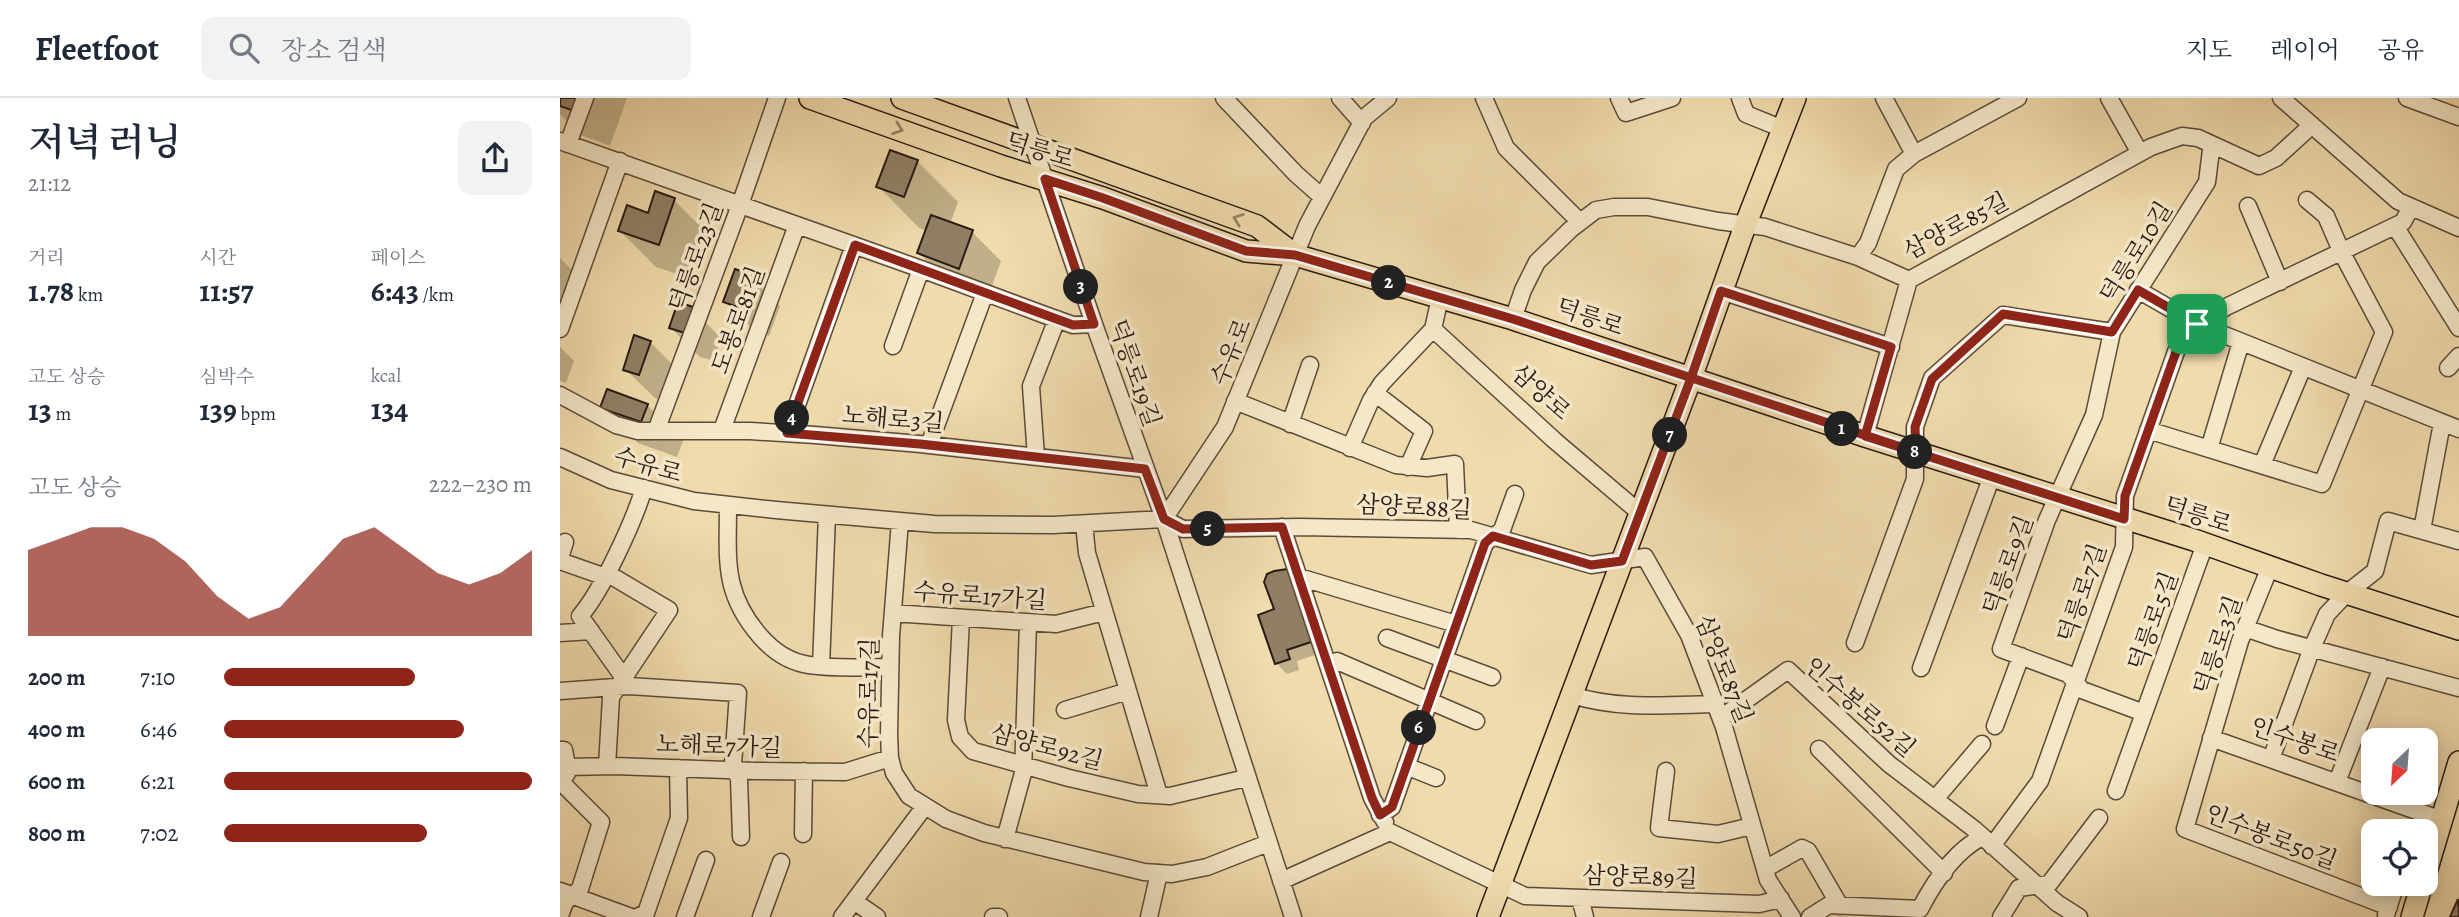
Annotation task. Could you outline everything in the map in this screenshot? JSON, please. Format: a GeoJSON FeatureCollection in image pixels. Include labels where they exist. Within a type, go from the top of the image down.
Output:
{"type":"FeatureCollection","features":[{"type":"Feature","properties":{"kind":"main road","name":"덕릉로"},"geometry":{"type":"LineString","coordinates":[[810,98],[1000,166],[1039,162],[1257,226],[1295,255]]}},
{"type":"Feature","properties":{"kind":"main road","name":"덕릉로"},"geometry":{"type":"LineString","coordinates":[[902,98],[1039,162],[1103,198],[1246,251],[1295,255],[1513,319],[2459,629]]}},
{"type":"Feature","properties":{"kind":"main road"},"geometry":{"type":"LineString","coordinates":[[1488,917],[1795,98]]}},
{"type":"Feature","properties":{"kind":"main road"},"geometry":{"type":"LineString","coordinates":[[2438,833],[2459,762]]}},
{"type":"Feature","properties":{"kind":"main road"},"geometry":{"type":"LineString","coordinates":[[2412,917],[2418,896]]}},
{"type":"Feature","properties":{"kind":"street"},"geometry":{"type":"LineString","coordinates":[[585,98],[564,143],[1073,325],[1094,324]]}},
{"type":"Feature","properties":{"kind":"street","name":"덕릉로23길"},"geometry":{"type":"LineString","coordinates":[[656,431],[777,98]]}},
{"type":"Feature","properties":{"kind":"street","name":"덕릉로19길"},"geometry":{"type":"LineString","coordinates":[[1017,98],[1164,519]]}},
{"type":"Feature","properties":{"kind":"street"},"geometry":{"type":"LineString","coordinates":[[1224,98],[1296,174],[1322,197]]}},
{"type":"Feature","properties":{"kind":"street"},"geometry":{"type":"LineString","coordinates":[[1340,98],[1362,123]]}},
{"type":"Feature","properties":{"kind":"street","name":"수유로"},"geometry":{"type":"LineString","coordinates":[[560,457],[611,480],[694,501],[728,505],[934,524],[1084,524],[1164,519],[1225,427],[1295,255],[1322,197],[1362,123],[1388,98]]}},
{"type":"Feature","properties":{"kind":"street"},"geometry":{"type":"LineString","coordinates":[[1484,98],[1506,148],[1580,222]]}},
{"type":"Feature","properties":{"kind":"street"},"geometry":{"type":"LineString","coordinates":[[1619,98],[1626,113],[1672,98]]}},
{"type":"Feature","properties":{"kind":"street"},"geometry":{"type":"LineString","coordinates":[[1740,98],[1746,114],[1783,129]]}},
{"type":"Feature","properties":{"kind":"street"},"geometry":{"type":"LineString","coordinates":[[1884,98],[1914,154]]}},
{"type":"Feature","properties":{"kind":"street"},"geometry":{"type":"LineString","coordinates":[[1858,257],[1868,243],[1896,169],[1914,154],[2018,98]]}},
{"type":"Feature","properties":{"kind":"street"},"geometry":{"type":"LineString","coordinates":[[2109,98],[2140,153]]}},
{"type":"Feature","properties":{"kind":"street"},"geometry":{"type":"LineString","coordinates":[[2281,98],[2398,201],[2459,228]]}},
{"type":"Feature","properties":{"kind":"street"},"geometry":{"type":"LineString","coordinates":[[2407,98],[2459,117]]}},
{"type":"Feature","properties":{"kind":"street","name":"삼양로85길"},"geometry":{"type":"LineString","coordinates":[[1745,226],[1765,227],[1858,257],[1909,279],[2140,153],[2182,136],[2198,138],[2259,166],[2276,158],[2312,125]]}},
{"type":"Feature","properties":{"kind":"street","name":"덕릉로10길"},"geometry":{"type":"LineString","coordinates":[[2058,498],[2094,415],[2112,332],[2207,182],[2211,150]]}},
{"type":"Feature","properties":{"kind":"street"},"geometry":{"type":"LineString","coordinates":[[560,329],[620,161]]}},
{"type":"Feature","properties":{"kind":"street"},"geometry":{"type":"LineString","coordinates":[[2148,430],[2322,484],[2384,332],[2342,253],[2326,216],[2307,200]]}},
{"type":"Feature","properties":{"kind":"street"},"geometry":{"type":"LineString","coordinates":[[2248,206],[2280,282]]}},
{"type":"Feature","properties":{"kind":"street"},"geometry":{"type":"LineString","coordinates":[[1513,319],[1537,262],[1580,222],[1596,211],[1605,208],[1647,207],[1745,226]]}},
{"type":"Feature","properties":{"kind":"street"},"geometry":{"type":"LineString","coordinates":[[2197,324],[2225,307],[2403,222],[2411,207]]}},
{"type":"Feature","properties":{"kind":"street","name":"도봉로81길"},"geometry":{"type":"LineString","coordinates":[[722,430],[797,225]]}},
{"type":"Feature","properties":{"kind":"street"},"geometry":{"type":"LineString","coordinates":[[2395,226],[2459,328]]}},
{"type":"Feature","properties":{"kind":"street"},"geometry":{"type":"LineString","coordinates":[[787,433],[855,245]]}},
{"type":"Feature","properties":{"kind":"street"},"geometry":{"type":"LineString","coordinates":[[893,346],[921,269]]}},
{"type":"Feature","properties":{"kind":"street"},"geometry":{"type":"LineString","coordinates":[[1865,436],[1909,279]]}},
{"type":"Feature","properties":{"kind":"street"},"geometry":{"type":"LineString","coordinates":[[2138,290],[2197,324],[2459,429]]}},
{"type":"Feature","properties":{"kind":"street"},"geometry":{"type":"LineString","coordinates":[[1721,291],[1891,347]]}},
{"type":"Feature","properties":{"kind":"street"},"geometry":{"type":"LineString","coordinates":[[929,445],[985,293]]}},
{"type":"Feature","properties":{"kind":"street"},"geometry":{"type":"LineString","coordinates":[[1350,448],[1376,393],[1433,329],[1440,298]]}},
{"type":"Feature","properties":{"kind":"street"},"geometry":{"type":"LineString","coordinates":[[1855,643],[1915,479],[1915,427],[1932,379],[2003,314],[2112,332]]}},
{"type":"Feature","properties":{"kind":"street"},"geometry":{"type":"LineString","coordinates":[[1036,457],[1031,386],[1057,319]]}},
{"type":"Feature","properties":{"kind":"street","name":"덕릉로7길"},"geometry":{"type":"LineString","coordinates":[[1987,841],[2039,781],[2124,547],[2125,496],[2183,332],[2197,324]]}},
{"type":"Feature","properties":{"kind":"street","name":"삼양로"},"geometry":{"type":"LineString","coordinates":[[1433,329],[1554,440],[1640,513]]}},
{"type":"Feature","properties":{"kind":"street"},"geometry":{"type":"LineString","coordinates":[[2209,449],[2241,342]]}},
{"type":"Feature","properties":{"kind":"street"},"geometry":{"type":"LineString","coordinates":[[1290,424],[1310,365]]}},
{"type":"Feature","properties":{"kind":"street"},"geometry":{"type":"LineString","coordinates":[[2262,465],[2303,368]]}},
{"type":"Feature","properties":{"kind":"street"},"geometry":{"type":"LineString","coordinates":[[1376,393],[1424,431],[1408,467]]}},
{"type":"Feature","properties":{"kind":"street","name":"노해로3길"},"geometry":{"type":"LineString","coordinates":[[560,395],[616,425],[638,431],[722,430],[787,433],[929,445],[1145,469]]}},
{"type":"Feature","properties":{"kind":"street"},"geometry":{"type":"LineString","coordinates":[[1235,401],[1396,466],[1427,468],[1455,464],[1458,530]]}},
{"type":"Feature","properties":{"kind":"street"},"geometry":{"type":"LineString","coordinates":[[2422,530],[2442,423]]}},
{"type":"Feature","properties":{"kind":"street"},"geometry":{"type":"LineString","coordinates":[[1921,668],[1992,476]]}},
{"type":"Feature","properties":{"kind":"street"},"geometry":{"type":"LineString","coordinates":[[621,683],[580,616],[605,575],[639,505],[644,488]]}},
{"type":"Feature","properties":{"kind":"street"},"geometry":{"type":"LineString","coordinates":[[1380,815],[1392,807],[1485,543],[1502,530],[1515,494]]}},
{"type":"Feature","properties":{"kind":"street","name":"덕릉로9길"},"geometry":{"type":"LineString","coordinates":[[2001,649],[2058,498]]}},
{"type":"Feature","properties":{"kind":"street"},"geometry":{"type":"LineString","coordinates":[[728,505],[728,564],[734,596],[746,620],[769,647],[790,660],[821,666],[890,667]]}},
{"type":"Feature","properties":{"kind":"street"},"geometry":{"type":"LineString","coordinates":[[821,666],[827,515]]}},
{"type":"Feature","properties":{"kind":"street"},"geometry":{"type":"LineString","coordinates":[[1164,519],[1293,917]]}},
{"type":"Feature","properties":{"kind":"street","name":"삼양로88길"},"geometry":{"type":"LineString","coordinates":[[1164,519],[1183,529],[1282,527],[1458,530],[1493,536],[1591,565],[1622,561]]}},
{"type":"Feature","properties":{"kind":"street","name":"수유로17길"},"geometry":{"type":"LineString","coordinates":[[900,521],[890,667],[890,758],[894,773],[909,796],[946,819],[1005,838],[1144,872],[1172,874],[1206,867],[1268,843]]}},
{"type":"Feature","properties":{"kind":"street"},"geometry":{"type":"LineString","coordinates":[[2271,760],[2327,614],[2347,593],[2375,571],[2388,521],[2459,541]]}},
{"type":"Feature","properties":{"kind":"street"},"geometry":{"type":"LineString","coordinates":[[1084,524],[1087,552],[1159,795]]}},
{"type":"Feature","properties":{"kind":"street"},"geometry":{"type":"LineString","coordinates":[[1281,881],[1390,832],[1372,798],[1282,527]]}},
{"type":"Feature","properties":{"kind":"street"},"geometry":{"type":"LineString","coordinates":[[565,542],[560,560],[610,575],[669,610],[611,697],[607,766]]}},
{"type":"Feature","properties":{"kind":"street","name":"덕릉로5길"},"geometry":{"type":"LineString","coordinates":[[2116,791],[2205,544]]}},
{"type":"Feature","properties":{"kind":"street","name":"삼양로87길"},"geometry":{"type":"LineString","coordinates":[[1622,561],[1645,557],[1689,635],[1719,711],[1768,880],[1792,917]]}},
{"type":"Feature","properties":{"kind":"street","name":"덕릉로3길"},"geometry":{"type":"LineString","coordinates":[[2211,738],[2245,628],[2270,567]]}},
{"type":"Feature","properties":{"kind":"street"},"geometry":{"type":"LineString","coordinates":[[1299,577],[1456,624]]}},
{"type":"Feature","properties":{"kind":"street","name":"수유로17가길"},"geometry":{"type":"LineString","coordinates":[[893,613],[1056,624],[1104,612]]}},
{"type":"Feature","properties":{"kind":"street","name":"삼양로92길"},"geometry":{"type":"LineString","coordinates":[[961,618],[956,720],[960,737],[973,751],[1138,794],[1170,796],[1246,778]]}},
{"type":"Feature","properties":{"kind":"street"},"geometry":{"type":"LineString","coordinates":[[1005,838],[1023,773],[1028,622]]}},
{"type":"Feature","properties":{"kind":"street"},"geometry":{"type":"LineString","coordinates":[[2245,628],[2459,688]]}},
{"type":"Feature","properties":{"kind":"street"},"geometry":{"type":"LineString","coordinates":[[560,633],[591,631]]}},
{"type":"Feature","properties":{"kind":"street"},"geometry":{"type":"LineString","coordinates":[[1387,638],[1492,677]]}},
{"type":"Feature","properties":{"kind":"street","name":"덕릉로7길"},"geometry":{"type":"LineString","coordinates":[[2001,649],[2068,674],[2074,681]]}},
{"type":"Feature","properties":{"kind":"street","name":"덕릉로7길"},"geometry":{"type":"LineString","coordinates":[[1995,726],[2021,656]]}},
{"type":"Feature","properties":{"kind":"street"},"geometry":{"type":"LineString","coordinates":[[1328,664],[1337,661],[1476,721]]}},
{"type":"Feature","properties":{"kind":"street"},"geometry":{"type":"LineString","coordinates":[[2337,782],[2382,667]]}},
{"type":"Feature","properties":{"kind":"street","name":"인수봉로52길"},"geometry":{"type":"LineString","coordinates":[[1719,711],[1788,670],[1889,764],[1987,841],[2057,903],[2079,917]]}},
{"type":"Feature","properties":{"kind":"street"},"geometry":{"type":"LineString","coordinates":[[2074,681],[2082,690],[2144,713]]}},
{"type":"Feature","properties":{"kind":"street"},"geometry":{"type":"LineString","coordinates":[[560,691],[621,683],[738,693],[735,770],[739,779],[741,837]]}},
{"type":"Feature","properties":{"kind":"street"},"geometry":{"type":"LineString","coordinates":[[1065,710],[1128,691]]}},
{"type":"Feature","properties":{"kind":"street"},"geometry":{"type":"LineString","coordinates":[[1572,695],[1592,702],[1618,705],[1719,711]]}},
{"type":"Feature","properties":{"kind":"street","name":"인수봉로"},"geometry":{"type":"LineString","coordinates":[[2211,738],[2442,820]]}},
{"type":"Feature","properties":{"kind":"street","name":"인수봉로50길"},"geometry":{"type":"LineString","coordinates":[[2211,738],[2185,829],[2387,912]]}},
{"type":"Feature","properties":{"kind":"street"},"geometry":{"type":"LineString","coordinates":[[1935,799],[1982,744]]}},
{"type":"Feature","properties":{"kind":"street"},"geometry":{"type":"LineString","coordinates":[[1819,749],[1944,873]]}},
{"type":"Feature","properties":{"kind":"street"},"geometry":{"type":"LineString","coordinates":[[560,750],[564,750],[568,771],[561,784],[601,821],[580,889],[566,894]]}},
{"type":"Feature","properties":{"kind":"street","name":"노해로7가길"},"geometry":{"type":"LineString","coordinates":[[567,767],[845,772],[890,758]]}},
{"type":"Feature","properties":{"kind":"street"},"geometry":{"type":"LineString","coordinates":[[1406,766],[1436,778]]}},
{"type":"Feature","properties":{"kind":"street"},"geometry":{"type":"LineString","coordinates":[[637,917],[646,913],[679,818],[678,768]]}},
{"type":"Feature","properties":{"kind":"street"},"geometry":{"type":"LineString","coordinates":[[803,834],[804,771]]}},
{"type":"Feature","properties":{"kind":"street"},"geometry":{"type":"LineString","coordinates":[[1665,771],[1658,828],[1718,834],[1752,826]]}},
{"type":"Feature","properties":{"kind":"street"},"geometry":{"type":"LineString","coordinates":[[842,917],[925,806]]}},
{"type":"Feature","properties":{"kind":"street"},"geometry":{"type":"LineString","coordinates":[[2001,917],[2019,888],[2049,884],[2099,818]]}},
{"type":"Feature","properties":{"kind":"street"},"geometry":{"type":"LineString","coordinates":[[2438,821],[2442,820]]}},
{"type":"Feature","properties":{"kind":"street","name":"삼양로89길"},"geometry":{"type":"LineString","coordinates":[[1390,832],[1524,896],[1759,904],[1781,899]]}},
{"type":"Feature","properties":{"kind":"street"},"geometry":{"type":"LineString","coordinates":[[1810,917],[1829,905],[1920,909],[1934,883],[1972,842],[1987,841]]}},
{"type":"Feature","properties":{"kind":"street"},"geometry":{"type":"LineString","coordinates":[[1765,869],[1802,848],[1808,851],[1840,906]]}},
{"type":"Feature","properties":{"kind":"street"},"geometry":{"type":"LineString","coordinates":[[685,917],[706,860]]}},
{"type":"Feature","properties":{"kind":"street"},"geometry":{"type":"LineString","coordinates":[[761,917],[781,862]]}},
{"type":"Feature","properties":{"kind":"street"},"geometry":{"type":"LineString","coordinates":[[1149,917],[1159,873]]}},
{"type":"Feature","properties":{"kind":"street"},"geometry":{"type":"LineString","coordinates":[[560,916],[566,894]]}},
{"type":"Feature","properties":{"kind":"street"},"geometry":{"type":"LineString","coordinates":[[566,894],[631,917]]}},
{"type":"Feature","properties":{"kind":"street"},"geometry":{"type":"LineString","coordinates":[[1580,898],[1585,917]]}},
{"type":"Feature","properties":{"kind":"street"},"geometry":{"type":"LineString","coordinates":[[854,901],[877,917]]}},
{"type":"Feature","properties":{"kind":"street"},"geometry":{"type":"LineString","coordinates":[[1697,917],[1705,902]]}},
{"type":"Feature","properties":{"kind":"street"},"geometry":{"type":"LineString","coordinates":[[993,917],[999,917]]}},
{"type":"Feature","properties":{"kind":"building"},"geometry":{"type":"Polygon","coordinates":[[[560,98],[579,98],[574,111],[560,106],[560,98]]]}},
{"type":"Feature","properties":{"kind":"building"},"geometry":{"type":"Polygon","coordinates":[[[890,150],[918,160],[904,197],[876,187],[890,150]]]}},
{"type":"Feature","properties":{"kind":"building"},"geometry":{"type":"Polygon","coordinates":[[[655,191],[675,198],[659,245],[618,231],[627,205],[648,213],[655,191]]]}},
{"type":"Feature","properties":{"kind":"building"},"geometry":{"type":"Polygon","coordinates":[[[931,215],[973,230],[959,269],[917,253],[931,215]]]}},
{"type":"Feature","properties":{"kind":"building"},"geometry":{"type":"Polygon","coordinates":[[[735,269],[752,275],[740,308],[723,302],[735,269]]]}},
{"type":"Feature","properties":{"kind":"building"},"geometry":{"type":"Polygon","coordinates":[[[678,302],[693,307],[685,333],[669,328],[678,302]]]}},
{"type":"Feature","properties":{"kind":"building"},"geometry":{"type":"Polygon","coordinates":[[[634,335],[651,341],[639,375],[623,370],[634,335]]]}},
{"type":"Feature","properties":{"kind":"building"},"geometry":{"type":"Polygon","coordinates":[[[607,389],[648,404],[641,422],[600,408],[607,389]]]}},
{"type":"Feature","properties":{"kind":"building"},"geometry":{"type":"Polygon","coordinates":[[[1287,569],[1294,575],[1317,640],[1287,650],[1290,659],[1275,664],[1258,615],[1274,609],[1264,582],[1267,574],[1287,569]]]}},
{"type":"Feature","properties":{"kind":"building"},"geometry":{"type":"Polygon","coordinates":[[[2458,899],[2459,917],[2450,917],[2458,899]]]}},
{"type":"Feature","properties":{"kind":"route"},"geometry":{"type":"LineString","coordinates":[[2197,324],[2138,290],[2112,332],[2003,314],[1932,379],[1915,427],[1916,452],[1865,436],[1691,378],[1602,348],[1513,319],[1295,255],[1246,251],[1045,179],[1094,324],[1073,325],[855,245],[787,433],[920,444],[1145,469],[1164,519],[1183,529],[1282,527],[1380,815],[1392,807],[1485,543],[1493,536],[1591,565],[1622,561],[1691,378],[1721,291],[1891,347],[1865,436],[2124,519],[2125,496],[2183,332],[2197,324]]}}]}
